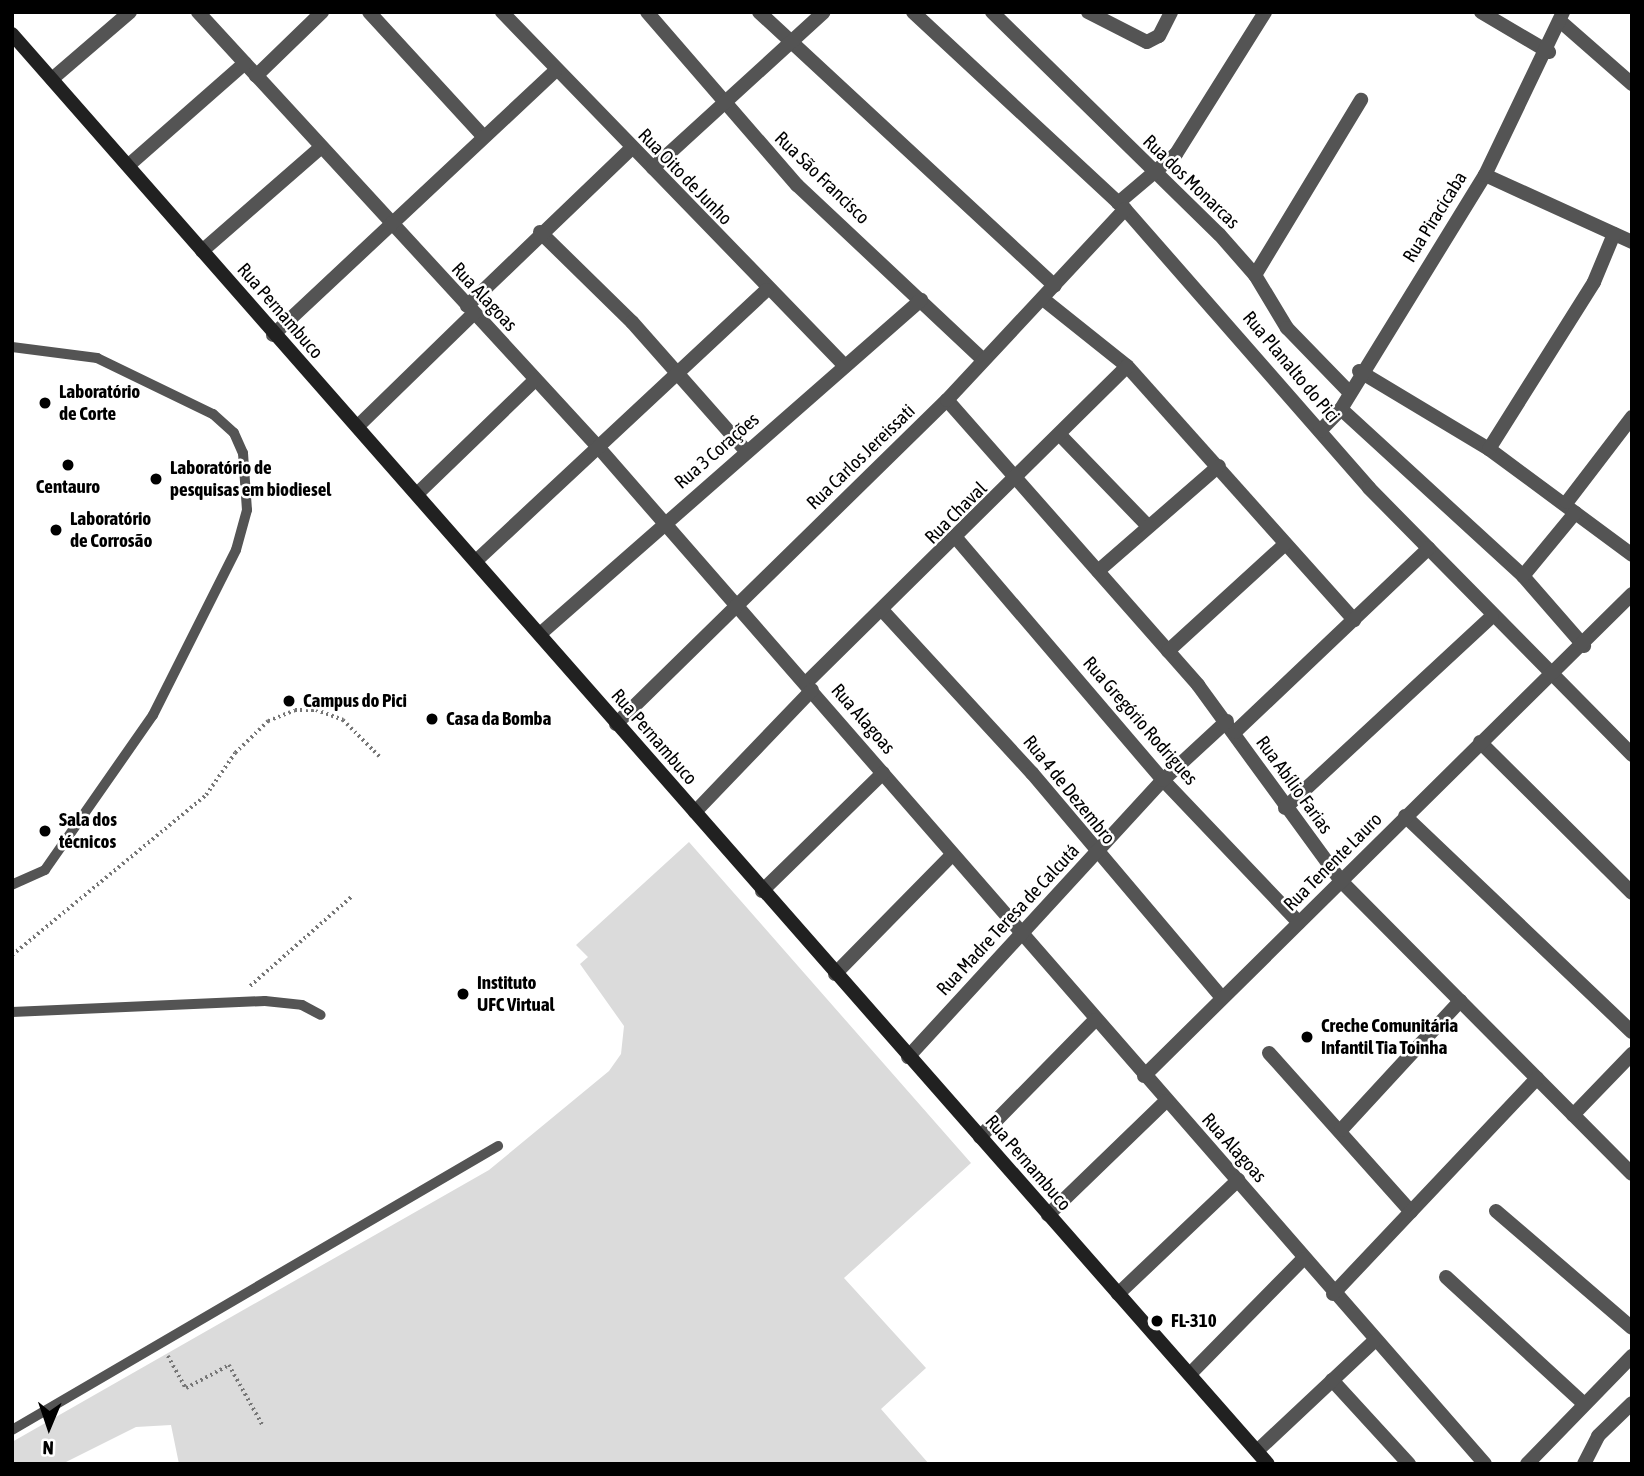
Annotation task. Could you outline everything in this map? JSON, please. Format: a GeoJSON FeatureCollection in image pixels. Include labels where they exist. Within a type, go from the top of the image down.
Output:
{"type":"FeatureCollection","features":[{"type":"Feature","properties":{"kind":"street"},"geometry":{"type":"LineString","coordinates":[[52,79],[130,12]]}},
{"type":"Feature","properties":{"kind":"street","name":"Rua Alagoas"},"geometry":{"type":"LineString","coordinates":[[198,12],[319,149],[599,448],[883,772],[1095,1020],[1238,1180],[1333,1294],[1485,1464]]}},
{"type":"Feature","properties":{"kind":"street"},"geometry":{"type":"LineString","coordinates":[[256,76],[322,12]]}},
{"type":"Feature","properties":{"kind":"street"},"geometry":{"type":"LineString","coordinates":[[369,12],[483,136]]}},
{"type":"Feature","properties":{"kind":"street","name":"Rua Oito de Junho"},"geometry":{"type":"LineString","coordinates":[[502,12],[555,71],[653,169],[766,290],[845,366]]}},
{"type":"Feature","properties":{"kind":"street","name":"Rua São Francisco"},"geometry":{"type":"LineString","coordinates":[[647,12],[724,106],[982,359]]}},
{"type":"Feature","properties":{"kind":"street"},"geometry":{"type":"LineString","coordinates":[[759,12],[1055,286]]}},
{"type":"Feature","properties":{"kind":"street"},"geometry":{"type":"LineString","coordinates":[[653,169],[824,12]]}},
{"type":"Feature","properties":{"kind":"street","name":"Rua Planalto do Pici"},"geometry":{"type":"LineString","coordinates":[[913,12],[1122,206],[1320,431],[1549,676],[1632,755]]}},
{"type":"Feature","properties":{"kind":"street","name":"Rua dos Monarcas"},"geometry":{"type":"LineString","coordinates":[[992,12],[1158,174],[1255,275],[1287,328],[1348,391]]}},
{"type":"Feature","properties":{"kind":"street"},"geometry":{"type":"LineString","coordinates":[[1088,12],[1147,42],[1159,36],[1171,12]]}},
{"type":"Feature","properties":{"kind":"street"},"geometry":{"type":"LineString","coordinates":[[1158,174],[1265,12]]}},
{"type":"Feature","properties":{"kind":"street"},"geometry":{"type":"LineString","coordinates":[[1481,12],[1549,52]]}},
{"type":"Feature","properties":{"kind":"street"},"geometry":{"type":"LineString","coordinates":[[1561,17],[1632,84]]}},
{"type":"Feature","properties":{"kind":"street","name":"Rua Piracicaba"},"geometry":{"type":"LineString","coordinates":[[1320,431],[1341,409],[1359,371],[1485,175],[1549,52],[1561,17]]}},
{"type":"Feature","properties":{"kind":"street","name":"Rua Pernambuco"},"geometry":{"type":"LineString","coordinates":[[12,34],[130,164],[273,335],[477,560],[616,724],[908,1058],[1191,1373],[1268,1464]]}},
{"type":"Feature","properties":{"kind":"street"},"geometry":{"type":"LineString","coordinates":[[130,164],[245,63]]}},
{"type":"Feature","properties":{"kind":"street"},"geometry":{"type":"LineString","coordinates":[[273,335],[555,71]]}},
{"type":"Feature","properties":{"kind":"street"},"geometry":{"type":"LineString","coordinates":[[1255,275],[1361,100]]}},
{"type":"Feature","properties":{"kind":"street"},"geometry":{"type":"LineString","coordinates":[[202,251],[319,149]]}},
{"type":"Feature","properties":{"kind":"street"},"geometry":{"type":"LineString","coordinates":[[358,426],[540,232],[631,149]]}},
{"type":"Feature","properties":{"kind":"street","name":"Rua Carlos Jereissati"},"geometry":{"type":"LineString","coordinates":[[616,724],[947,400],[982,359],[1055,286],[1122,206],[1158,174]]}},
{"type":"Feature","properties":{"kind":"street"},"geometry":{"type":"LineString","coordinates":[[1485,175],[1632,242]]}},
{"type":"Feature","properties":{"kind":"street"},"geometry":{"type":"LineString","coordinates":[[540,232],[747,451]]}},
{"type":"Feature","properties":{"kind":"street"},"geometry":{"type":"LineString","coordinates":[[1489,449],[1594,282],[1614,234]]}},
{"type":"Feature","properties":{"kind":"street"},"geometry":{"type":"LineString","coordinates":[[477,560],[766,290]]}},
{"type":"Feature","properties":{"kind":"street"},"geometry":{"type":"LineString","coordinates":[[1043,299],[1127,366],[1219,466],[1284,545],[1354,620]]}},
{"type":"Feature","properties":{"kind":"street","name":"Rua 3 Corações"},"geometry":{"type":"LineString","coordinates":[[540,634],[664,522],[921,300]]}},
{"type":"Feature","properties":{"kind":"street","name":"Rua Chaval"},"geometry":{"type":"LineString","coordinates":[[695,812],[882,611],[957,540],[1127,366]]}},
{"type":"Feature","properties":{"kind":"street"},"geometry":{"type":"LineString","coordinates":[[1359,371],[1489,449],[1571,507],[1632,555]]}},
{"type":"Feature","properties":{"kind":"street"},"geometry":{"type":"LineString","coordinates":[[417,494],[534,381]]}},
{"type":"Feature","properties":{"kind":"street","name":"Rua Abílio Farias"},"geometry":{"type":"LineString","coordinates":[[947,400],[1231,726],[1285,808],[1340,880],[1632,1174]]}},
{"type":"Feature","properties":{"kind":"street"},"geometry":{"type":"LineString","coordinates":[[1341,409],[1523,576],[1584,646]]}},
{"type":"Feature","properties":{"kind":"street"},"geometry":{"type":"LineString","coordinates":[[1523,576],[1632,417]]}},
{"type":"Feature","properties":{"kind":"street"},"geometry":{"type":"LineString","coordinates":[[1060,435],[1148,526]]}},
{"type":"Feature","properties":{"kind":"street"},"geometry":{"type":"LineString","coordinates":[[1098,572],[1219,466]]}},
{"type":"Feature","properties":{"kind":"street","name":"Rua Gregório Rodrigues"},"geometry":{"type":"LineString","coordinates":[[957,540],[1163,780],[1299,923]]}},
{"type":"Feature","properties":{"kind":"street"},"geometry":{"type":"LineString","coordinates":[[1168,651],[1284,545]]}},
{"type":"Feature","properties":{"kind":"street","name":"Rua Madre Teresa de Calcutá"},"geometry":{"type":"LineString","coordinates":[[908,1058],[1163,780],[1231,726],[1354,620],[1429,548]]}},
{"type":"Feature","properties":{"kind":"street","name":"Rua Tenente Lauro"},"geometry":{"type":"LineString","coordinates":[[1144,1076],[1480,742],[1584,646],[1632,593]]}},
{"type":"Feature","properties":{"kind":"street","name":"Rua 4 de Dezembro"},"geometry":{"type":"LineString","coordinates":[[882,611],[1023,763],[1096,854],[1222,998]]}},
{"type":"Feature","properties":{"kind":"street"},"geometry":{"type":"LineString","coordinates":[[1285,808],[1492,616]]}},
{"type":"Feature","properties":{"kind":"street"},"geometry":{"type":"LineString","coordinates":[[1480,742],[1632,893]]}},
{"type":"Feature","properties":{"kind":"street"},"geometry":{"type":"LineString","coordinates":[[762,891],[883,772]]}},
{"type":"Feature","properties":{"kind":"street"},"geometry":{"type":"LineString","coordinates":[[1405,816],[1632,1032]]}},
{"type":"Feature","properties":{"kind":"street"},"geometry":{"type":"LineString","coordinates":[[835,974],[953,854]]}},
{"type":"Feature","properties":{"kind":"street"},"geometry":{"type":"LineString","coordinates":[[1341,1130],[1460,1001]]}},
{"type":"Feature","properties":{"kind":"street"},"geometry":{"type":"LineString","coordinates":[[980,1137],[1095,1020]]}},
{"type":"Feature","properties":{"kind":"street"},"geometry":{"type":"LineString","coordinates":[[1269,1053],[1341,1130],[1411,1213]]}},
{"type":"Feature","properties":{"kind":"street"},"geometry":{"type":"LineString","coordinates":[[1573,1115],[1632,1055]]}},
{"type":"Feature","properties":{"kind":"street"},"geometry":{"type":"LineString","coordinates":[[1333,1294],[1537,1079]]}},
{"type":"Feature","properties":{"kind":"street"},"geometry":{"type":"LineString","coordinates":[[1048,1215],[1166,1101]]}},
{"type":"Feature","properties":{"kind":"street"},"geometry":{"type":"LineString","coordinates":[[1118,1294],[1238,1180]]}},
{"type":"Feature","properties":{"kind":"street"},"geometry":{"type":"LineString","coordinates":[[1496,1211],[1632,1328]]}},
{"type":"Feature","properties":{"kind":"street"},"geometry":{"type":"LineString","coordinates":[[1191,1373],[1303,1259]]}},
{"type":"Feature","properties":{"kind":"street"},"geometry":{"type":"LineString","coordinates":[[1446,1277],[1583,1403]]}},
{"type":"Feature","properties":{"kind":"street"},"geometry":{"type":"LineString","coordinates":[[1257,1451],[1374,1341]]}},
{"type":"Feature","properties":{"kind":"street"},"geometry":{"type":"LineString","coordinates":[[1527,1464],[1583,1403],[1632,1356]]}},
{"type":"Feature","properties":{"kind":"street"},"geometry":{"type":"LineString","coordinates":[[1332,1380],[1409,1464]]}},
{"type":"Feature","properties":{"kind":"street"},"geometry":{"type":"LineString","coordinates":[[1584,1464],[1598,1436],[1632,1403]]}},
{"type":"Feature","properties":{"kind":"lane"},"geometry":{"type":"LineString","coordinates":[[12,347],[97,358],[212,414],[234,433],[243,453],[247,510],[212,603],[143,731],[45,870],[12,885]]}},
{"type":"Feature","properties":{"kind":"lane"},"geometry":{"type":"LineString","coordinates":[[12,1012],[223,1007],[287,1002],[321,1015]]}},
{"type":"Feature","properties":{"kind":"lane"},"geometry":{"type":"LineString","coordinates":[[12,1430],[162,1345],[498,1146]]}},
{"type":"Feature","properties":{"kind":"path"},"geometry":{"type":"LineString","coordinates":[[12,954],[206,795],[235,753],[268,721],[316,710],[343,720],[380,757]]}},
{"type":"Feature","properties":{"kind":"path"},"geometry":{"type":"LineString","coordinates":[[223,1007],[351,897]]}},
{"type":"Feature","properties":{"kind":"path"},"geometry":{"type":"LineString","coordinates":[[162,1345],[187,1388],[229,1365],[262,1424]]}},
{"type":"Feature","properties":{"kind":"shaded area"},"geometry":{"type":"Polygon","coordinates":[[[689,842],[971,1163],[844,1278],[926,1368],[881,1409],[929,1464],[179,1464],[171,1425],[136,1427],[62,1464],[12,1464],[12,1442],[489,1170],[609,1071],[621,1054],[624,1026],[580,964],[588,957],[576,945],[689,842]]]}},
{"type":"Feature","properties":{"kind":"place","name":"Laboratório de Corte"},"geometry":{"type":"Point","coordinates":[45,403]}},
{"type":"Feature","properties":{"kind":"place","name":"Centauro"},"geometry":{"type":"Point","coordinates":[68,465]}},
{"type":"Feature","properties":{"kind":"place","name":"Laboratório de pesquisas em biodiesel"},"geometry":{"type":"Point","coordinates":[156,479]}},
{"type":"Feature","properties":{"kind":"place","name":"Laboratório de Corrosão"},"geometry":{"type":"Point","coordinates":[56,530]}},
{"type":"Feature","properties":{"kind":"place","name":"Campus do Pici"},"geometry":{"type":"Point","coordinates":[289,701]}},
{"type":"Feature","properties":{"kind":"place","name":"Casa da Bomba"},"geometry":{"type":"Point","coordinates":[432,719]}},
{"type":"Feature","properties":{"kind":"place","name":"Sala dos técnicos"},"geometry":{"type":"Point","coordinates":[45,831]}},
{"type":"Feature","properties":{"kind":"place","name":"Instituto UFC Virtual"},"geometry":{"type":"Point","coordinates":[463,994]}},
{"type":"Feature","properties":{"kind":"place","name":"Creche Comunitária Infantil Tia Toinha"},"geometry":{"type":"Point","coordinates":[1307,1037]}},
{"type":"Feature","properties":{"kind":"place","name":"FL-310"},"geometry":{"type":"Point","coordinates":[1157,1321]}}]}
